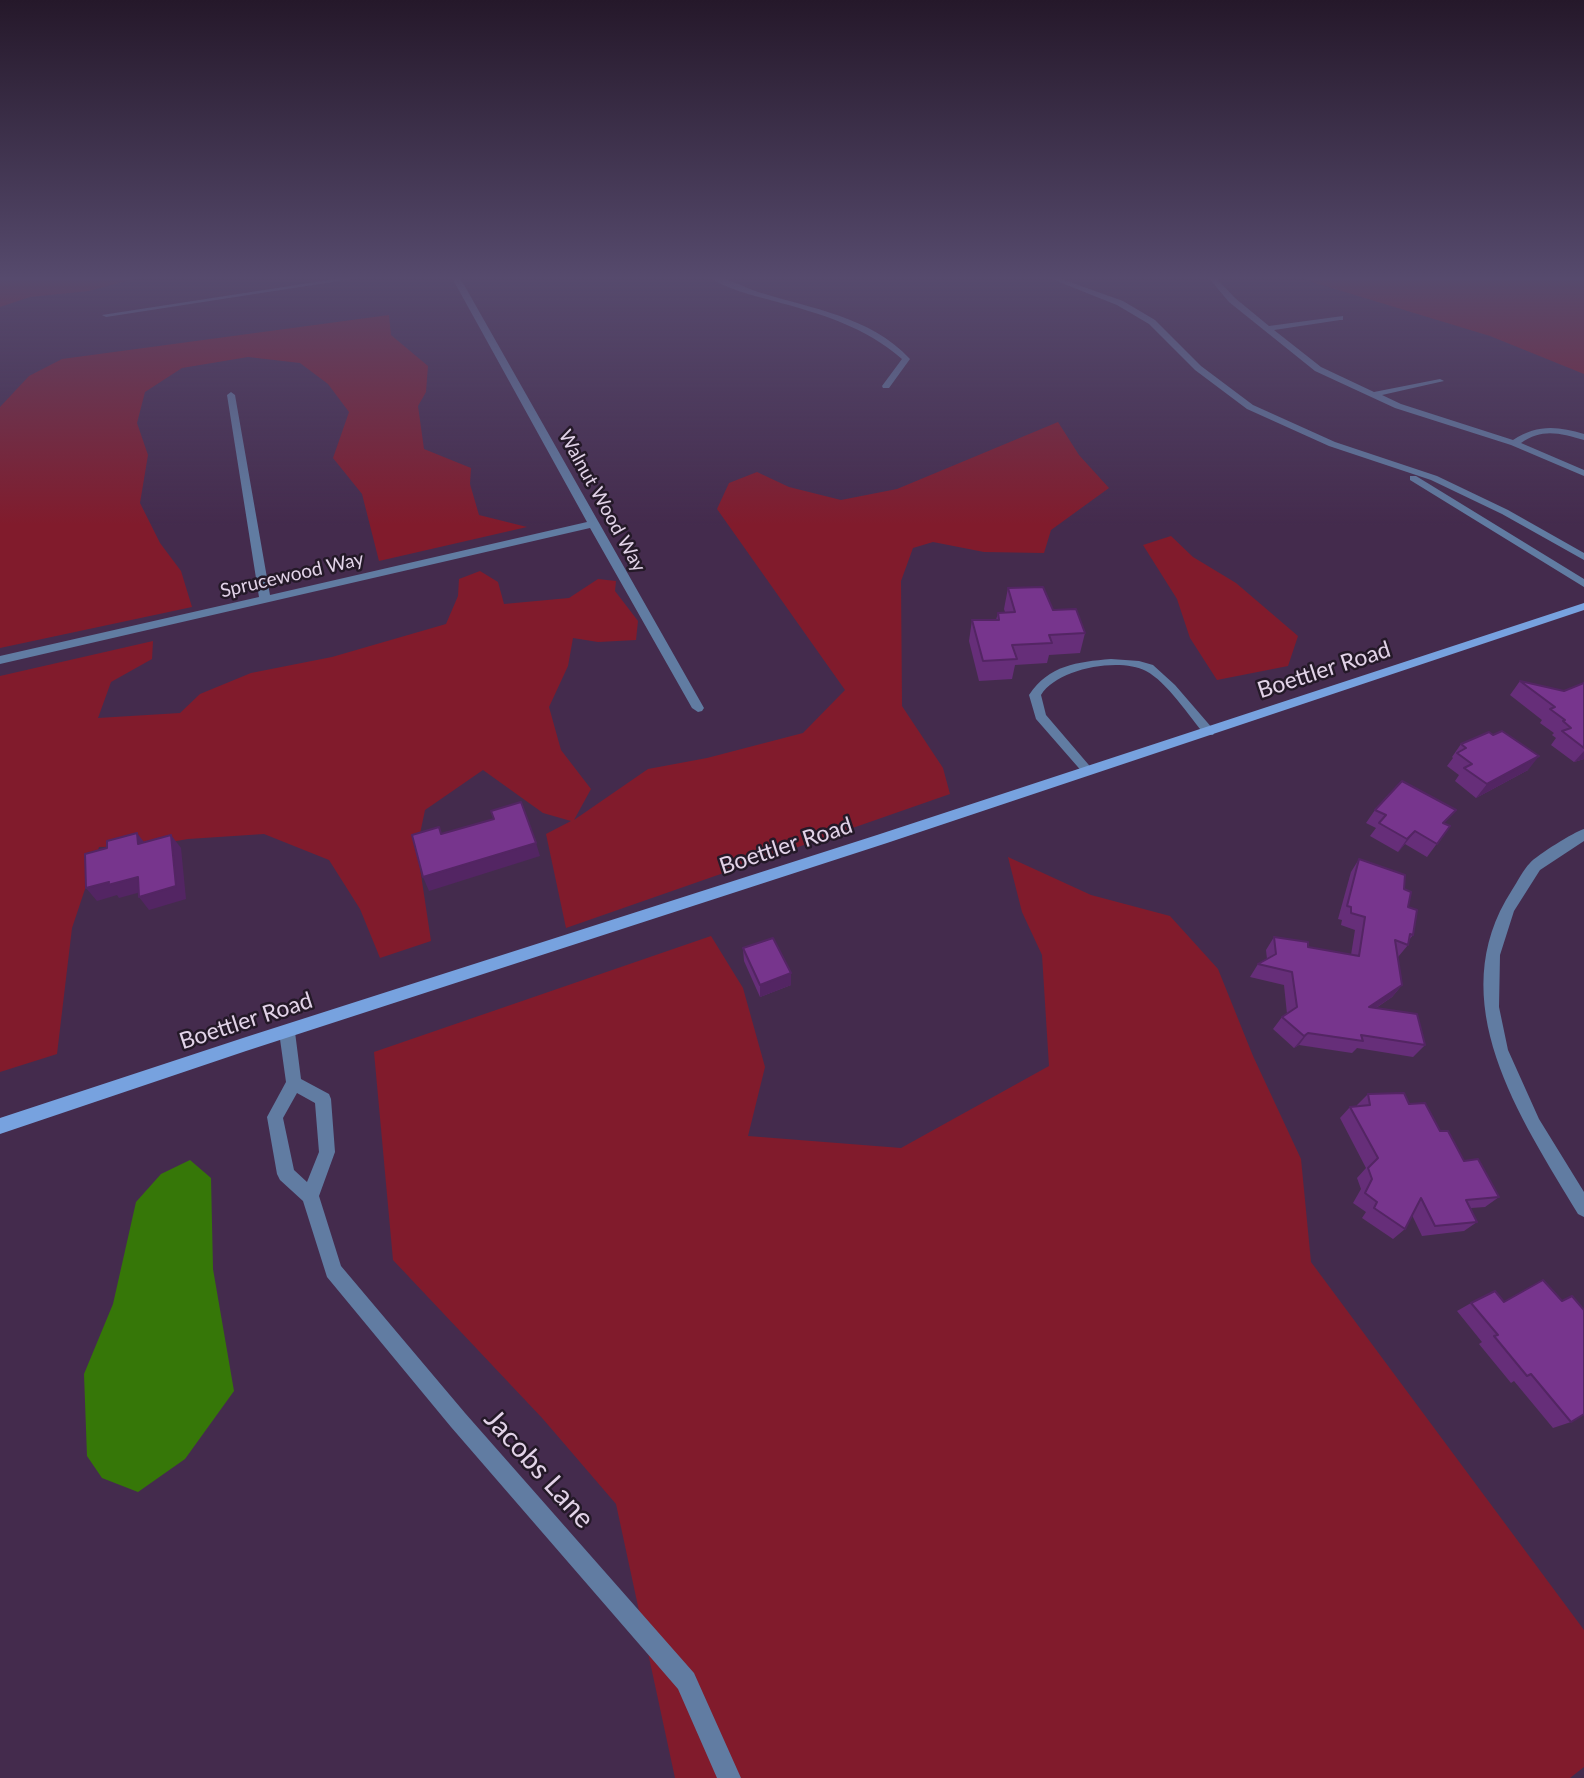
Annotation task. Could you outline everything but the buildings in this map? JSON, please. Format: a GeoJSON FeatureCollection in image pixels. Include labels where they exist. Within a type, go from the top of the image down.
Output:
{"type":"FeatureCollection","features":[{"type":"Feature","properties":{"kind":"street","name":"Walnut Wood Way"},"geometry":{"type":"LineString","coordinates":[[501,359],[698,708]]}},
{"type":"Feature","properties":{"kind":"street"},"geometry":{"type":"LineString","coordinates":[[886,386],[906,359]]}},
{"type":"Feature","properties":{"kind":"street"},"geometry":{"type":"LineString","coordinates":[[1189,359],[1250,407],[1306,433],[1434,478],[1477,498],[1584,557]]}},
{"type":"Feature","properties":{"kind":"street"},"geometry":{"type":"LineString","coordinates":[[1306,359],[1318,369],[1372,395],[1514,443],[1584,473]]}},
{"type":"Feature","properties":{"kind":"street"},"geometry":{"type":"LineString","coordinates":[[1372,395],[1440,381]]}},
{"type":"Feature","properties":{"kind":"street"},"geometry":{"type":"LineString","coordinates":[[231,395],[265,599]]}},
{"type":"Feature","properties":{"kind":"street"},"geometry":{"type":"LineString","coordinates":[[1514,443],[1545,428],[1584,437]]}},
{"type":"Feature","properties":{"kind":"street"},"geometry":{"type":"LineString","coordinates":[[1384,462],[1443,495],[1584,584]]}},
{"type":"Feature","properties":{"kind":"street","name":"Sprucewood Way"},"geometry":{"type":"LineString","coordinates":[[0,660],[593,524]]}},
{"type":"Feature","properties":{"kind":"street","name":"Boettler Road"},"geometry":{"type":"LineString","coordinates":[[0,1126],[1209,732],[1584,606]]}},
{"type":"Feature","properties":{"kind":"street"},"geometry":{"type":"LineString","coordinates":[[1088,771],[1040,716],[1035,695],[1045,680],[1068,669],[1099,664],[1133,664],[1151,669],[1209,732]]}},
{"type":"Feature","properties":{"kind":"street"},"geometry":{"type":"LineString","coordinates":[[1584,834],[1535,866],[1507,910],[1493,955],[1491,1007],[1500,1050],[1533,1124],[1584,1208]]}},
{"type":"Feature","properties":{"kind":"street"},"geometry":{"type":"LineString","coordinates":[[288,1032],[294,1083],[323,1099],[327,1152],[310,1196]]}},
{"type":"Feature","properties":{"kind":"street","name":"Jacobs Lane"},"geometry":{"type":"LineString","coordinates":[[294,1083],[275,1117],[286,1174],[310,1196],[333,1271],[458,1420],[686,1681],[729,1778]]}},
{"type":"Feature","properties":{"kind":"shaded area"},"geometry":{"type":"Polygon","coordinates":[[[62,359],[236,359],[182,368],[145,392],[137,423],[148,455],[140,503],[160,543],[181,571],[192,607],[0,648],[0,407],[29,376],[62,359]]]}},
{"type":"Feature","properties":{"kind":"shaded area"},"geometry":{"type":"Polygon","coordinates":[[[265,359],[420,359],[428,366],[426,392],[418,406],[424,449],[471,468],[470,484],[479,515],[527,527],[379,561],[362,494],[333,458],[349,412],[328,384],[300,363],[265,359]]]}},
{"type":"Feature","properties":{"kind":"shaded area"},"geometry":{"type":"Polygon","coordinates":[[[1547,359],[1584,359],[1584,374],[1547,359]]]}},
{"type":"Feature","properties":{"kind":"shaded area"},"geometry":{"type":"Polygon","coordinates":[[[1058,422],[1079,455],[1109,488],[1051,530],[1044,553],[984,552],[933,542],[913,548],[901,581],[902,706],[943,768],[950,794],[566,928],[546,834],[571,821],[543,813],[483,770],[425,810],[417,848],[431,941],[380,958],[360,909],[329,860],[264,834],[188,839],[147,846],[99,847],[72,928],[57,1054],[0,1072],[0,676],[153,641],[152,659],[111,682],[98,718],[180,713],[200,694],[251,673],[332,657],[446,624],[458,596],[459,579],[480,571],[498,582],[504,604],[569,598],[598,579],[616,581],[615,591],[638,621],[636,640],[598,642],[573,638],[568,666],[549,707],[561,750],[591,789],[574,820],[648,769],[707,758],[803,733],[845,690],[717,509],[729,483],[757,472],[789,487],[841,500],[897,489],[1058,422]]]}},
{"type":"Feature","properties":{"kind":"shaded area"},"geometry":{"type":"Polygon","coordinates":[[[1171,536],[1193,557],[1236,583],[1298,636],[1288,666],[1217,680],[1190,638],[1177,599],[1143,545],[1171,536]]]}},
{"type":"Feature","properties":{"kind":"shaded area"},"geometry":{"type":"Polygon","coordinates":[[[1008,857],[1091,895],[1170,916],[1218,969],[1253,1056],[1301,1159],[1311,1262],[1584,1630],[1584,1767],[1570,1778],[675,1778],[616,1504],[543,1419],[393,1260],[374,1052],[711,936],[743,988],[765,1067],[748,1136],[901,1148],[1049,1066],[1042,955],[1022,912],[1008,857]]]}},
{"type":"Feature","properties":{"kind":"shaded area"},"geometry":{"type":"Polygon","coordinates":[[[190,1160],[211,1178],[213,1269],[234,1391],[185,1459],[138,1492],[102,1478],[87,1456],[84,1374],[113,1304],[136,1202],[161,1174],[190,1160]]]}}]}
